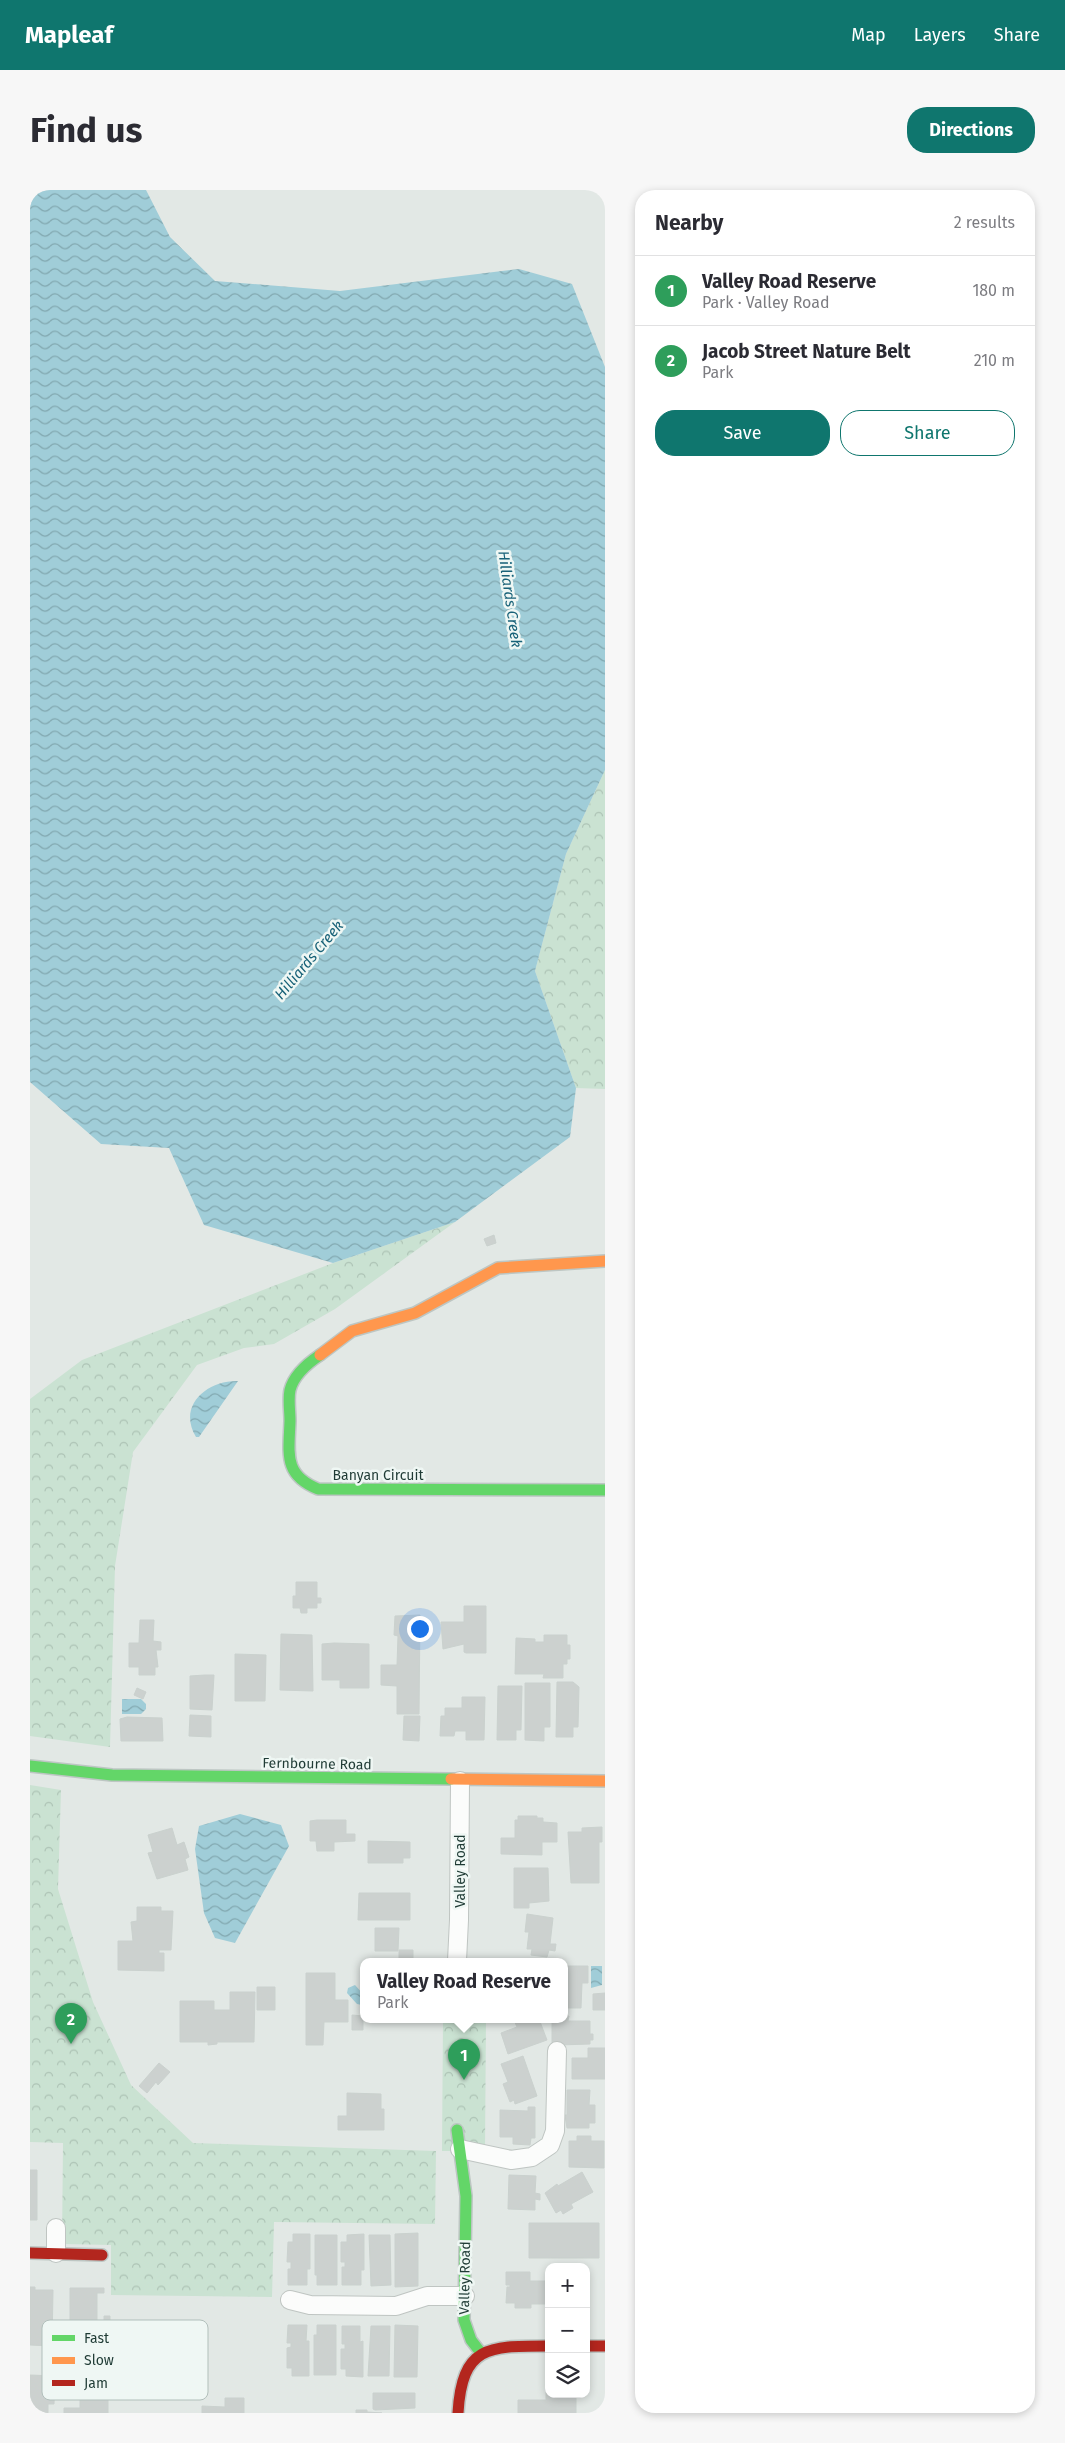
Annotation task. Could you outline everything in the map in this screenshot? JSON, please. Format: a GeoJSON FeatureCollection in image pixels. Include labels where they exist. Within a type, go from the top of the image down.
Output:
{"type":"FeatureCollection","features":[{"type":"Feature","properties":{"kind":"street","name":"Banyan Circuit"},"geometry":{"type":"LineString","coordinates":[[605,1260],[498,1268],[414,1313],[352,1331],[303,1367],[295,1377],[290,1389],[289,1461],[295,1474],[306,1484],[318,1489],[605,1490]]}},
{"type":"Feature","properties":{"kind":"street","name":"Fernbourne Road"},"geometry":{"type":"LineString","coordinates":[[30,1766],[112,1775],[460,1781],[605,1781]]}},
{"type":"Feature","properties":{"kind":"street","name":"Valley Road"},"geometry":{"type":"LineString","coordinates":[[457,1958],[460,1781]]}},
{"type":"Feature","properties":{"kind":"street"},"geometry":{"type":"LineString","coordinates":[[460,2149],[511,2160],[532,2157],[550,2144],[555,2131],[557,2051]]}},
{"type":"Feature","properties":{"kind":"street","name":"Valley Road"},"geometry":{"type":"LineString","coordinates":[[456,2130],[466,2196],[464,2320],[471,2340],[481,2353]]}},
{"type":"Feature","properties":{"kind":"street"},"geometry":{"type":"LineString","coordinates":[[56,2228],[56,2253]]}},
{"type":"Feature","properties":{"kind":"street"},"geometry":{"type":"LineString","coordinates":[[30,2253],[102,2254]]}},
{"type":"Feature","properties":{"kind":"street"},"geometry":{"type":"LineString","coordinates":[[290,2300],[310,2305],[396,2306],[427,2296],[465,2296]]}},
{"type":"Feature","properties":{"kind":"street"},"geometry":{"type":"LineString","coordinates":[[458,2413],[458,2393],[464,2369],[481,2353],[500,2346],[545,2346]]}},
{"type":"Feature","properties":{"kind":"street"},"geometry":{"type":"LineString","coordinates":[[590,2346],[605,2346]]}},
{"type":"Feature","properties":{"kind":"green space"},"geometry":{"type":"Polygon","coordinates":[[[605,770],[605,1089],[576,1088],[535,971],[566,854],[605,770]]]}},
{"type":"Feature","properties":{"kind":"green space"},"geometry":{"type":"Polygon","coordinates":[[[455,1222],[335,1309],[274,1344],[244,1348],[197,1365],[133,1452],[115,1566],[110,1747],[30,1736],[30,1399],[82,1360],[333,1263],[455,1222]]]}},
{"type":"Feature","properties":{"kind":"green space"},"geometry":{"type":"Polygon","coordinates":[[[30,1785],[61,1790],[58,1889],[93,2002],[131,2085],[193,2143],[436,2151],[435,2224],[274,2222],[272,2297],[111,2295],[111,2245],[62,2244],[63,2143],[30,2142],[30,1785]]]}},
{"type":"Feature","properties":{"kind":"green space"},"geometry":{"type":"Polygon","coordinates":[[[443,2023],[486,2023],[485,2151],[442,2151],[443,2023]]]}},
{"type":"Feature","properties":{"kind":"water","name":"Hilliards Creek"},"geometry":{"type":"Polygon","coordinates":[[[30,190],[146,190],[170,237],[215,281],[340,291],[519,269],[572,284],[605,367],[605,770],[566,854],[535,971],[576,1088],[570,1137],[455,1222],[333,1263],[204,1225],[169,1148],[101,1144],[30,1082],[30,190]]]}},
{"type":"Feature","properties":{"kind":"water"},"geometry":{"type":"Polygon","coordinates":[[[238,1381],[199,1437],[196,1437],[191,1426],[190,1415],[198,1397],[216,1385],[238,1381]]]}},
{"type":"Feature","properties":{"kind":"water"},"geometry":{"type":"Polygon","coordinates":[[[122,1699],[141,1699],[146,1704],[146,1709],[141,1714],[122,1714],[122,1699]]]}},
{"type":"Feature","properties":{"kind":"water"},"geometry":{"type":"Polygon","coordinates":[[[240,1814],[281,1825],[289,1846],[235,1943],[215,1938],[204,1913],[195,1849],[199,1826],[240,1814]]]}},
{"type":"Feature","properties":{"kind":"water"},"geometry":{"type":"Polygon","coordinates":[[[591,1966],[602,1966],[602,1985],[591,1988],[591,1966]]]}},
{"type":"Feature","properties":{"kind":"water"},"geometry":{"type":"Polygon","coordinates":[[[355,1985],[360,1991],[360,2005],[357,2004],[347,1993],[348,1988],[355,1985]]]}},
{"type":"Feature","properties":{"kind":"building"},"geometry":{"type":"Polygon","coordinates":[[[494,1235],[496,1243],[487,1246],[484,1239],[494,1235]]]}},
{"type":"Feature","properties":{"kind":"building"},"geometry":{"type":"Polygon","coordinates":[[[296,1582],[317,1582],[317,1598],[321,1598],[321,1603],[317,1603],[317,1608],[307,1608],[307,1613],[301,1613],[300,1608],[293,1608],[293,1596],[296,1596],[296,1582]]]}},
{"type":"Feature","properties":{"kind":"building"},"geometry":{"type":"Polygon","coordinates":[[[464,1606],[486,1606],[486,1653],[466,1653],[464,1652],[464,1644],[443,1649],[441,1622],[464,1622],[464,1606]]]}},
{"type":"Feature","properties":{"kind":"building"},"geometry":{"type":"Polygon","coordinates":[[[420,1615],[419,1714],[397,1714],[397,1686],[381,1685],[381,1665],[397,1665],[398,1636],[394,1635],[395,1616],[420,1615]]]}},
{"type":"Feature","properties":{"kind":"building"},"geometry":{"type":"Polygon","coordinates":[[[140,1620],[154,1620],[153,1641],[161,1642],[161,1650],[156,1650],[158,1667],[155,1667],[155,1675],[139,1675],[139,1667],[129,1667],[129,1643],[139,1643],[140,1620]]]}},
{"type":"Feature","properties":{"kind":"building"},"geometry":{"type":"Polygon","coordinates":[[[281,1634],[312,1635],[313,1691],[280,1690],[281,1634]]]}},
{"type":"Feature","properties":{"kind":"building"},"geometry":{"type":"Polygon","coordinates":[[[544,1635],[567,1635],[567,1645],[570,1645],[570,1659],[567,1659],[567,1664],[563,1664],[563,1678],[543,1678],[544,1674],[515,1674],[516,1638],[535,1639],[535,1642],[544,1642],[544,1635]]]}},
{"type":"Feature","properties":{"kind":"building"},"geometry":{"type":"Polygon","coordinates":[[[322,1644],[369,1644],[369,1688],[340,1688],[340,1680],[322,1680],[322,1644]]]}},
{"type":"Feature","properties":{"kind":"building"},"geometry":{"type":"Polygon","coordinates":[[[235,1654],[266,1655],[265,1701],[235,1701],[235,1654]]]}},
{"type":"Feature","properties":{"kind":"building"},"geometry":{"type":"Polygon","coordinates":[[[214,1675],[212,1710],[190,1709],[190,1676],[214,1675]]]}},
{"type":"Feature","properties":{"kind":"building"},"geometry":{"type":"Polygon","coordinates":[[[557,1682],[573,1682],[579,1687],[578,1727],[573,1727],[573,1737],[556,1737],[557,1682]]]}},
{"type":"Feature","properties":{"kind":"building"},"geometry":{"type":"Polygon","coordinates":[[[525,1683],[550,1683],[550,1727],[544,1727],[544,1741],[525,1740],[525,1683]]]}},
{"type":"Feature","properties":{"kind":"building"},"geometry":{"type":"Polygon","coordinates":[[[498,1686],[522,1686],[521,1730],[516,1730],[516,1740],[497,1740],[498,1686]]]}},
{"type":"Feature","properties":{"kind":"building"},"geometry":{"type":"Polygon","coordinates":[[[137,1688],[146,1692],[143,1699],[134,1695],[137,1688]]]}},
{"type":"Feature","properties":{"kind":"building"},"geometry":{"type":"Polygon","coordinates":[[[462,1697],[485,1697],[484,1740],[466,1740],[466,1731],[455,1731],[454,1736],[440,1736],[441,1716],[445,1716],[445,1708],[462,1708],[462,1697]]]}},
{"type":"Feature","properties":{"kind":"building"},"geometry":{"type":"Polygon","coordinates":[[[190,1715],[211,1716],[211,1737],[189,1736],[190,1715]]]}},
{"type":"Feature","properties":{"kind":"building"},"geometry":{"type":"Polygon","coordinates":[[[404,1716],[420,1716],[419,1741],[403,1740],[404,1716]]]}},
{"type":"Feature","properties":{"kind":"building"},"geometry":{"type":"Polygon","coordinates":[[[127,1717],[162,1718],[163,1741],[121,1741],[120,1719],[127,1717]]]}},
{"type":"Feature","properties":{"kind":"building"},"geometry":{"type":"Polygon","coordinates":[[[518,1816],[537,1816],[537,1818],[543,1818],[543,1822],[557,1823],[557,1842],[542,1842],[542,1855],[501,1854],[501,1838],[515,1838],[515,1820],[518,1820],[518,1816]]]}},
{"type":"Feature","properties":{"kind":"building"},"geometry":{"type":"Polygon","coordinates":[[[346,1820],[346,1834],[355,1834],[355,1841],[334,1842],[334,1851],[317,1851],[316,1841],[310,1841],[310,1821],[346,1820]]]}},
{"type":"Feature","properties":{"kind":"building"},"geometry":{"type":"Polygon","coordinates":[[[602,1827],[602,1842],[599,1842],[599,1883],[571,1883],[568,1832],[582,1832],[582,1828],[602,1827]]]}},
{"type":"Feature","properties":{"kind":"building"},"geometry":{"type":"Polygon","coordinates":[[[172,1828],[177,1845],[184,1842],[189,1857],[185,1859],[188,1870],[157,1879],[148,1853],[153,1852],[148,1835],[172,1828]]]}},
{"type":"Feature","properties":{"kind":"building"},"geometry":{"type":"Polygon","coordinates":[[[368,1841],[410,1842],[410,1858],[403,1858],[403,1863],[368,1863],[368,1841]]]}},
{"type":"Feature","properties":{"kind":"building"},"geometry":{"type":"Polygon","coordinates":[[[514,1868],[548,1868],[549,1901],[529,1903],[529,1908],[514,1908],[514,1868]]]}},
{"type":"Feature","properties":{"kind":"building"},"geometry":{"type":"Polygon","coordinates":[[[359,1893],[410,1893],[410,1920],[358,1920],[359,1893]]]}},
{"type":"Feature","properties":{"kind":"building"},"geometry":{"type":"Polygon","coordinates":[[[137,1907],[161,1907],[161,1911],[173,1911],[171,1950],[159,1950],[159,1953],[164,1953],[164,1971],[118,1970],[118,1941],[133,1941],[131,1922],[137,1921],[137,1907]]]}},
{"type":"Feature","properties":{"kind":"building"},"geometry":{"type":"Polygon","coordinates":[[[527,1914],[553,1918],[550,1944],[556,1944],[555,1951],[549,1950],[547,1957],[531,1955],[532,1949],[527,1949],[529,1932],[525,1932],[527,1914]]]}},
{"type":"Feature","properties":{"kind":"building"},"geometry":{"type":"Polygon","coordinates":[[[375,1928],[399,1928],[398,1951],[375,1951],[375,1928]]]}},
{"type":"Feature","properties":{"kind":"building"},"geometry":{"type":"Polygon","coordinates":[[[399,1950],[413,1950],[413,1958],[399,1958],[399,1950]]]}},
{"type":"Feature","properties":{"kind":"building"},"geometry":{"type":"Polygon","coordinates":[[[568,1966],[588,1966],[588,1983],[582,1983],[581,2008],[568,2008],[568,1966]]]}},
{"type":"Feature","properties":{"kind":"building"},"geometry":{"type":"Polygon","coordinates":[[[306,1973],[335,1973],[335,2000],[348,2000],[348,2022],[324,2022],[323,2045],[306,2045],[306,1973]]]}},
{"type":"Feature","properties":{"kind":"building"},"geometry":{"type":"Polygon","coordinates":[[[257,1987],[275,1987],[275,2010],[257,2010],[257,1987]]]}},
{"type":"Feature","properties":{"kind":"building"},"geometry":{"type":"Polygon","coordinates":[[[230,1992],[255,1992],[254,2042],[217,2042],[217,2044],[208,2045],[208,2042],[180,2042],[180,2001],[214,2001],[214,2010],[230,2010],[230,1992]]]}},
{"type":"Feature","properties":{"kind":"building"},"geometry":{"type":"Polygon","coordinates":[[[605,1993],[605,2010],[593,2010],[593,1994],[605,1993]]]}},
{"type":"Feature","properties":{"kind":"building"},"geometry":{"type":"Polygon","coordinates":[[[352,2015],[360,2016],[363,2030],[352,2030],[352,2015]]]}},
{"type":"Feature","properties":{"kind":"building"},"geometry":{"type":"Polygon","coordinates":[[[590,2021],[590,2034],[593,2034],[593,2040],[590,2040],[590,2044],[558,2045],[552,2043],[552,2023],[590,2021]]]}},
{"type":"Feature","properties":{"kind":"building"},"geometry":{"type":"Polygon","coordinates":[[[515,2023],[541,2023],[547,2040],[508,2054],[501,2033],[517,2027],[515,2023]]]}},
{"type":"Feature","properties":{"kind":"building"},"geometry":{"type":"Polygon","coordinates":[[[588,2048],[605,2048],[605,2079],[572,2079],[572,2058],[588,2058],[588,2048]]]}},
{"type":"Feature","properties":{"kind":"building"},"geometry":{"type":"Polygon","coordinates":[[[523,2056],[537,2096],[515,2104],[514,2100],[510,2102],[503,2084],[508,2082],[501,2064],[523,2056]]]}},
{"type":"Feature","properties":{"kind":"building"},"geometry":{"type":"Polygon","coordinates":[[[159,2063],[170,2072],[158,2085],[156,2082],[147,2093],[139,2086],[159,2063]]]}},
{"type":"Feature","properties":{"kind":"building"},"geometry":{"type":"Polygon","coordinates":[[[567,2090],[590,2090],[589,2105],[595,2105],[595,2123],[589,2123],[589,2128],[567,2128],[565,2115],[567,2115],[567,2090]]]}},
{"type":"Feature","properties":{"kind":"building"},"geometry":{"type":"Polygon","coordinates":[[[347,2093],[381,2094],[381,2109],[384,2109],[384,2130],[338,2130],[338,2116],[347,2116],[347,2093]]]}},
{"type":"Feature","properties":{"kind":"building"},"geometry":{"type":"Polygon","coordinates":[[[528,2107],[535,2107],[535,2138],[531,2138],[530,2145],[513,2144],[513,2137],[500,2137],[500,2110],[528,2111],[528,2107]]]}},
{"type":"Feature","properties":{"kind":"building"},"geometry":{"type":"Polygon","coordinates":[[[577,2136],[591,2136],[591,2141],[604,2141],[604,2168],[569,2167],[569,2141],[577,2141],[577,2136]]]}},
{"type":"Feature","properties":{"kind":"building"},"geometry":{"type":"Polygon","coordinates":[[[30,2170],[37,2170],[37,2220],[30,2220],[30,2170]]]}},
{"type":"Feature","properties":{"kind":"building"},"geometry":{"type":"Polygon","coordinates":[[[582,2172],[593,2192],[571,2204],[573,2208],[563,2214],[561,2210],[556,2213],[545,2193],[557,2184],[558,2186],[582,2172]]]}},
{"type":"Feature","properties":{"kind":"building"},"geometry":{"type":"Polygon","coordinates":[[[509,2175],[536,2176],[535,2193],[540,2194],[540,2200],[535,2199],[535,2210],[508,2209],[509,2175]]]}},
{"type":"Feature","properties":{"kind":"building"},"geometry":{"type":"Polygon","coordinates":[[[529,2223],[599,2223],[599,2258],[529,2258],[529,2223]]]}},
{"type":"Feature","properties":{"kind":"building"},"geometry":{"type":"Polygon","coordinates":[[[418,2233],[418,2286],[395,2287],[395,2234],[418,2233]]]}},
{"type":"Feature","properties":{"kind":"building"},"geometry":{"type":"Polygon","coordinates":[[[293,2234],[310,2234],[310,2269],[307,2269],[307,2285],[288,2285],[288,2269],[291,2269],[291,2262],[287,2262],[288,2242],[293,2242],[293,2234]]]}},
{"type":"Feature","properties":{"kind":"building"},"geometry":{"type":"Polygon","coordinates":[[[364,2234],[364,2270],[361,2270],[361,2285],[342,2285],[342,2267],[345,2267],[345,2262],[341,2262],[341,2242],[347,2242],[347,2235],[364,2234]]]}},
{"type":"Feature","properties":{"kind":"building"},"geometry":{"type":"Polygon","coordinates":[[[315,2235],[337,2235],[337,2285],[317,2285],[317,2275],[315,2275],[315,2235]]]}},
{"type":"Feature","properties":{"kind":"building"},"geometry":{"type":"Polygon","coordinates":[[[369,2235],[390,2235],[391,2285],[371,2286],[369,2235]]]}},
{"type":"Feature","properties":{"kind":"building"},"geometry":{"type":"Polygon","coordinates":[[[506,2272],[530,2272],[530,2281],[545,2281],[545,2304],[531,2304],[531,2308],[515,2308],[515,2303],[506,2303],[507,2287],[510,2287],[510,2285],[506,2285],[506,2272]]]}},
{"type":"Feature","properties":{"kind":"building"},"geometry":{"type":"Polygon","coordinates":[[[30,2287],[35,2287],[35,2290],[53,2290],[52,2320],[42,2320],[42,2346],[30,2345],[30,2287]]]}},
{"type":"Feature","properties":{"kind":"building"},"geometry":{"type":"Polygon","coordinates":[[[70,2288],[104,2288],[104,2293],[97,2293],[97,2320],[70,2320],[70,2288]]]}},
{"type":"Feature","properties":{"kind":"building"},"geometry":{"type":"Polygon","coordinates":[[[104,2316],[110,2316],[110,2320],[104,2320],[104,2316]]]}},
{"type":"Feature","properties":{"kind":"building"},"geometry":{"type":"Polygon","coordinates":[[[288,2325],[307,2325],[306,2341],[309,2341],[309,2376],[292,2376],[292,2368],[287,2368],[287,2348],[291,2347],[291,2343],[287,2343],[288,2325]]]}},
{"type":"Feature","properties":{"kind":"building"},"geometry":{"type":"Polygon","coordinates":[[[317,2325],[336,2325],[336,2375],[314,2375],[314,2335],[317,2335],[317,2325]]]}},
{"type":"Feature","properties":{"kind":"building"},"geometry":{"type":"Polygon","coordinates":[[[395,2325],[418,2326],[417,2377],[394,2377],[395,2325]]]}},
{"type":"Feature","properties":{"kind":"building"},"geometry":{"type":"Polygon","coordinates":[[[342,2326],[360,2326],[360,2342],[363,2341],[363,2377],[346,2376],[346,2369],[341,2369],[341,2349],[345,2349],[345,2344],[342,2344],[342,2326]]]}},
{"type":"Feature","properties":{"kind":"building"},"geometry":{"type":"Polygon","coordinates":[[[371,2326],[390,2326],[389,2376],[368,2376],[371,2326]]]}},
{"type":"Feature","properties":{"kind":"building"},"geometry":{"type":"Polygon","coordinates":[[[30,2375],[42,2375],[42,2400],[54,2400],[54,2404],[48,2404],[48,2413],[30,2413],[30,2375]]]}},
{"type":"Feature","properties":{"kind":"building"},"geometry":{"type":"Polygon","coordinates":[[[373,2393],[415,2393],[415,2408],[375,2410],[373,2409],[373,2393]]]}},
{"type":"Feature","properties":{"kind":"building"},"geometry":{"type":"Polygon","coordinates":[[[225,2398],[244,2398],[244,2413],[202,2413],[202,2406],[225,2407],[225,2398]]]}},
{"type":"Feature","properties":{"kind":"building"},"geometry":{"type":"Polygon","coordinates":[[[546,2398],[576,2398],[576,2413],[518,2413],[518,2400],[546,2400],[546,2398]]]}},
{"type":"Feature","properties":{"kind":"building"},"geometry":{"type":"Polygon","coordinates":[[[80,2400],[108,2400],[108,2413],[64,2413],[64,2408],[80,2408],[80,2400]]]}},
{"type":"Feature","properties":{"kind":"building"},"geometry":{"type":"Polygon","coordinates":[[[356,2410],[367,2410],[367,2412],[382,2413],[356,2413],[356,2410]]]}},
{"type":"Feature","properties":{"kind":"traffic: fast"},"geometry":{"type":"LineString","coordinates":[[320,1355],[306,1365],[298,1374],[292,1384],[289,1397],[290,1462],[293,1470],[299,1477],[318,1489],[605,1490]]}},
{"type":"Feature","properties":{"kind":"traffic: fast"},"geometry":{"type":"LineString","coordinates":[[30,1766],[112,1775],[451,1779]]}},
{"type":"Feature","properties":{"kind":"traffic: fast"},"geometry":{"type":"LineString","coordinates":[[457,2130],[466,2196],[464,2320],[471,2340],[481,2353]]}},
{"type":"Feature","properties":{"kind":"traffic: slow"},"geometry":{"type":"LineString","coordinates":[[320,1355],[352,1331],[415,1313],[498,1268],[605,1261]]}},
{"type":"Feature","properties":{"kind":"traffic: slow"},"geometry":{"type":"LineString","coordinates":[[451,1779],[605,1781]]}},
{"type":"Feature","properties":{"kind":"traffic: jam"},"geometry":{"type":"LineString","coordinates":[[30,2253],[102,2255]]}},
{"type":"Feature","properties":{"kind":"traffic: jam"},"geometry":{"type":"LineString","coordinates":[[458,2413],[465,2374],[473,2362],[482,2354],[495,2349],[510,2347],[545,2346]]}},
{"type":"Feature","properties":{"kind":"traffic: jam"},"geometry":{"type":"LineString","coordinates":[[590,2346],[605,2346]]}},
{"type":"Feature","properties":{"kind":"place","name":"Jacob Street Nature Belt"},"geometry":{"type":"Point","coordinates":[71,2044]}},
{"type":"Feature","properties":{"kind":"place","name":"Valley Road Reserve"},"geometry":{"type":"Point","coordinates":[464,2080]}}]}
